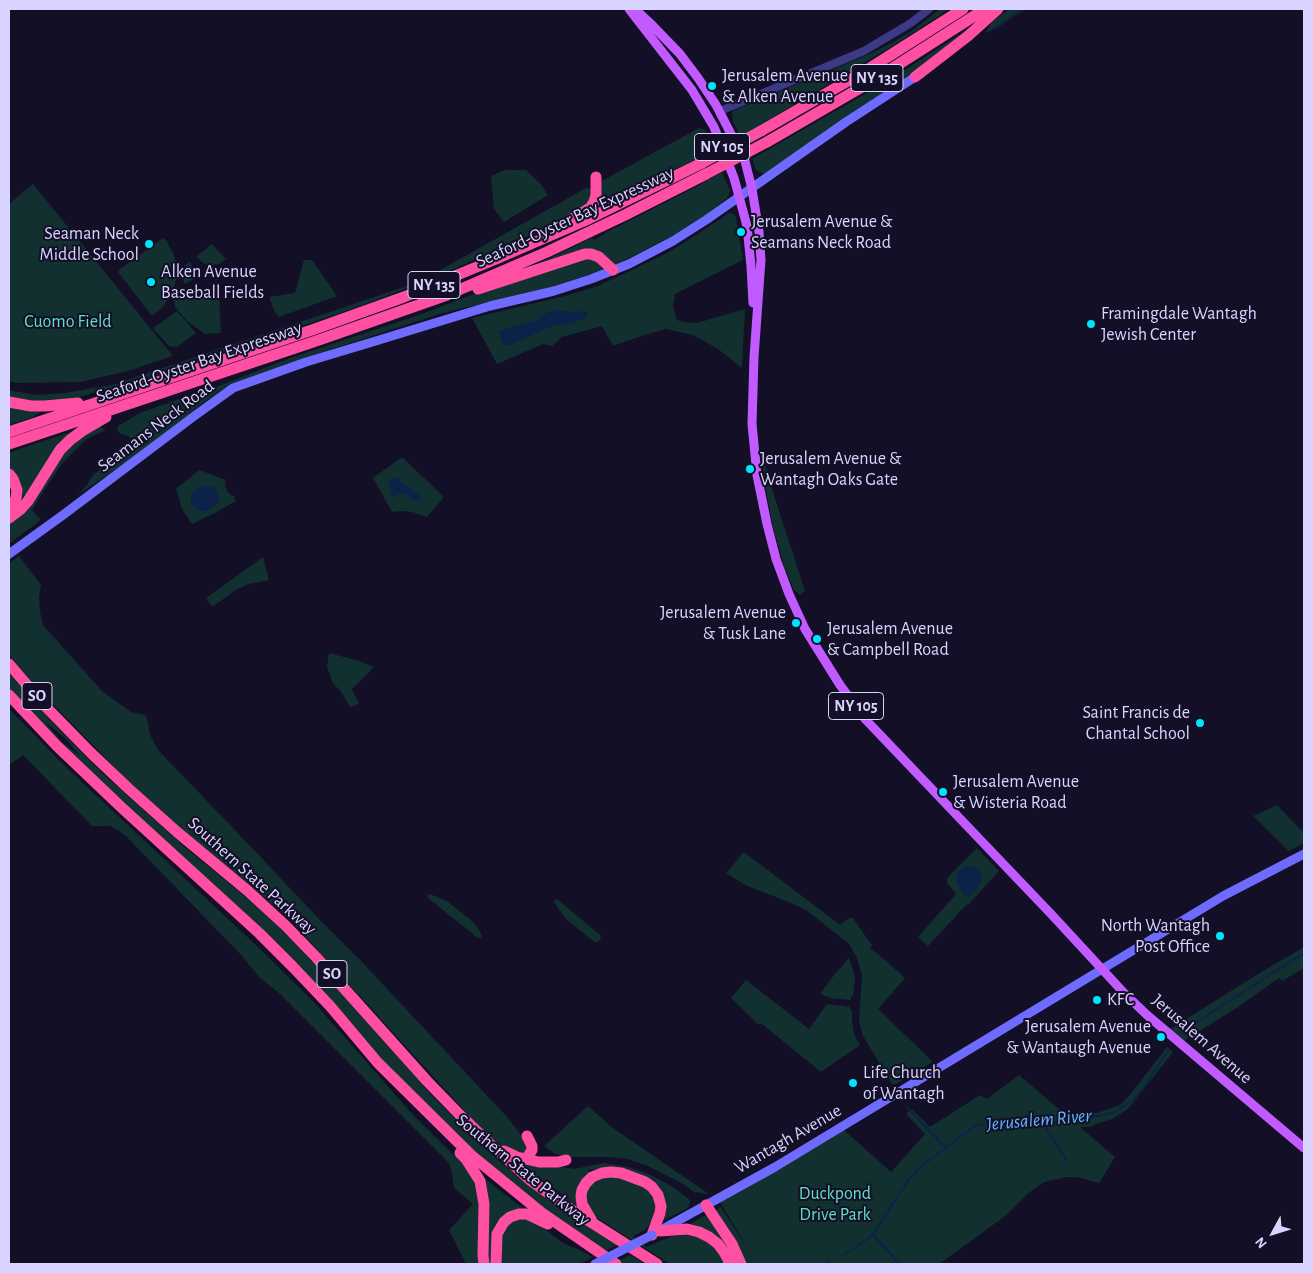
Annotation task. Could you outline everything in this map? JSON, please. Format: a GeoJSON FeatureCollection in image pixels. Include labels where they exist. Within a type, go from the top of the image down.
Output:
{"type":"FeatureCollection","features":[{"type":"Feature","properties":{"kind":"highway","name":"Seaford-Oyster Bay Expressway"},"geometry":{"type":"LineString","coordinates":[[764,137],[963,9]]}},
{"type":"Feature","properties":{"kind":"highway","name":"Seaford-Oyster Bay Expressway"},"geometry":{"type":"LineString","coordinates":[[9,444],[360,313],[496,259],[704,168],[874,80],[985,9]]}},
{"type":"Feature","properties":{"kind":"highway"},"geometry":{"type":"LineString","coordinates":[[915,77],[968,36],[998,9]]}},
{"type":"Feature","properties":{"kind":"highway","name":"Seaford-Oyster Bay Expressway"},"geometry":{"type":"LineString","coordinates":[[9,432],[319,340],[446,295],[547,252],[657,199],[704,168]]}},
{"type":"Feature","properties":{"kind":"highway"},"geometry":{"type":"LineString","coordinates":[[496,259],[590,208],[596,195],[596,177]]}},
{"type":"Feature","properties":{"kind":"highway"},"geometry":{"type":"LineString","coordinates":[[446,295],[465,292],[585,254],[599,257],[613,270]]}},
{"type":"Feature","properties":{"kind":"highway"},"geometry":{"type":"LineString","coordinates":[[9,402],[31,406],[61,405],[135,396]]}},
{"type":"Feature","properties":{"kind":"highway"},"geometry":{"type":"LineString","coordinates":[[9,518],[28,501],[60,450],[70,440],[135,396]]}},
{"type":"Feature","properties":{"kind":"highway"},"geometry":{"type":"LineString","coordinates":[[9,474],[17,490],[16,498],[9,510]]}},
{"type":"Feature","properties":{"kind":"highway","name":"Southern State Parkway"},"geometry":{"type":"LineString","coordinates":[[9,664],[46,707],[90,753],[176,832],[248,891],[286,926],[452,1108],[489,1143],[530,1180],[572,1210],[656,1263]]}},
{"type":"Feature","properties":{"kind":"highway","name":"Southern State Parkway"},"geometry":{"type":"LineString","coordinates":[[9,695],[56,746],[280,954],[330,1006],[378,1063],[471,1155],[542,1213],[616,1264]]}},
{"type":"Feature","properties":{"kind":"highway"},"geometry":{"type":"LineString","coordinates":[[378,1063],[420,1113],[466,1159],[480,1181],[484,1204],[482,1256],[484,1264]]}},
{"type":"Feature","properties":{"kind":"highway"},"geometry":{"type":"LineString","coordinates":[[522,1158],[527,1158],[532,1150],[527,1136]]}},
{"type":"Feature","properties":{"kind":"highway"},"geometry":{"type":"LineString","coordinates":[[489,1143],[517,1157],[539,1162],[550,1163],[566,1160]]}},
{"type":"Feature","properties":{"kind":"highway"},"geometry":{"type":"LineString","coordinates":[[593,1223],[582,1204],[582,1190],[592,1177],[602,1173],[621,1173],[652,1186],[658,1195],[661,1206],[656,1233],[687,1229],[699,1232],[718,1244],[728,1259],[729,1264]]}},
{"type":"Feature","properties":{"kind":"highway"},"geometry":{"type":"LineString","coordinates":[[706,1205],[732,1244],[741,1264]]}},
{"type":"Feature","properties":{"kind":"highway"},"geometry":{"type":"LineString","coordinates":[[496,1264],[496,1240],[500,1227],[510,1217],[519,1214],[527,1214],[534,1217],[594,1250]]}},
{"type":"Feature","properties":{"kind":"main road","name":"Jerusalem Avenue"},"geometry":{"type":"LineString","coordinates":[[628,9],[692,90],[714,127],[740,198],[747,226],[751,266],[754,343],[752,424],[758,484],[776,559],[805,629],[840,685],[866,720],[1102,969],[1147,1015],[1304,1148]]}},
{"type":"Feature","properties":{"kind":"main road","name":"Jerusalem Avenue"},"geometry":{"type":"LineString","coordinates":[[635,9],[680,54],[698,78],[720,111],[745,161],[765,260],[754,343]]}},
{"type":"Feature","properties":{"kind":"main road","name":"Seamans Neck Road"},"geometry":{"type":"LineString","coordinates":[[9,554],[233,388],[306,362],[490,306],[554,291],[629,264],[673,241],[740,198],[846,122],[915,77]]}},
{"type":"Feature","properties":{"kind":"main road"},"geometry":{"type":"LineString","coordinates":[[754,357],[764,357]]}},
{"type":"Feature","properties":{"kind":"main road","name":"Wantagh Avenue"},"geometry":{"type":"LineString","coordinates":[[596,1264],[656,1233],[783,1162],[1223,896],[1304,854]]}},
{"type":"Feature","properties":{"kind":"street"},"geometry":{"type":"LineString","coordinates":[[720,111],[864,51],[911,23],[929,9]]}},
{"type":"Feature","properties":{"kind":"green space"},"geometry":{"type":"Polygon","coordinates":[[[940,9],[948,9],[896,44],[740,137],[733,121],[732,112],[735,110],[872,53],[913,30],[940,9]]]}},
{"type":"Feature","properties":{"kind":"green space"},"geometry":{"type":"Polygon","coordinates":[[[1009,9],[1026,9],[985,34],[992,22],[1009,9]]]}},
{"type":"Feature","properties":{"kind":"green space"},"geometry":{"type":"Polygon","coordinates":[[[974,25],[916,73],[910,74],[764,174],[756,170],[752,159],[891,79],[974,25]]]}},
{"type":"Feature","properties":{"kind":"green space"},"geometry":{"type":"Polygon","coordinates":[[[699,128],[704,129],[708,134],[715,150],[593,209],[600,182],[699,128]]]}},
{"type":"Feature","properties":{"kind":"green space"},"geometry":{"type":"Polygon","coordinates":[[[505,170],[526,170],[541,184],[548,195],[504,222],[494,209],[491,176],[505,170]]]}},
{"type":"Feature","properties":{"kind":"green space"},"geometry":{"type":"Polygon","coordinates":[[[722,172],[730,190],[727,198],[701,219],[625,260],[612,264],[599,253],[535,265],[592,238],[594,240],[722,172]]]}},
{"type":"Feature","properties":{"kind":"green space","name":"Cuomo Field"},"geometry":{"type":"Polygon","coordinates":[[[33,184],[173,356],[128,371],[80,382],[17,383],[9,381],[9,204],[33,184]]]}},
{"type":"Feature","properties":{"kind":"green space"},"geometry":{"type":"Polygon","coordinates":[[[586,188],[592,191],[591,201],[576,215],[429,280],[346,311],[164,373],[79,397],[50,403],[9,399],[9,390],[35,395],[64,393],[112,385],[410,285],[428,277],[586,188]]]}},
{"type":"Feature","properties":{"kind":"green space"},"geometry":{"type":"Polygon","coordinates":[[[729,213],[734,214],[736,218],[743,260],[675,294],[673,307],[677,320],[697,323],[745,309],[742,368],[718,349],[693,335],[666,329],[613,346],[602,326],[562,337],[552,346],[543,344],[497,364],[472,318],[565,296],[598,286],[667,253],[729,213]]]}},
{"type":"Feature","properties":{"kind":"green space","name":"Alken Avenue Baseball Fields"},"geometry":{"type":"Polygon","coordinates":[[[163,238],[173,253],[177,276],[170,297],[162,308],[152,316],[118,272],[163,238]]]}},
{"type":"Feature","properties":{"kind":"green space"},"geometry":{"type":"Polygon","coordinates":[[[212,244],[226,259],[219,264],[203,263],[196,257],[212,244]]]}},
{"type":"Feature","properties":{"kind":"green space"},"geometry":{"type":"Polygon","coordinates":[[[585,257],[593,258],[603,266],[601,270],[556,286],[443,313],[230,384],[204,402],[136,456],[76,496],[87,485],[92,476],[131,444],[130,437],[121,434],[117,430],[118,426],[140,413],[216,387],[290,358],[585,257]]]}},
{"type":"Feature","properties":{"kind":"green space"},"geometry":{"type":"Polygon","coordinates":[[[304,260],[312,260],[337,296],[279,317],[269,297],[295,293],[304,260]]]}},
{"type":"Feature","properties":{"kind":"green space"},"geometry":{"type":"Polygon","coordinates":[[[190,262],[198,277],[185,284],[177,270],[190,262]]]}},
{"type":"Feature","properties":{"kind":"green space"},"geometry":{"type":"Polygon","coordinates":[[[219,290],[221,333],[205,334],[188,322],[175,307],[173,294],[219,290]]]}},
{"type":"Feature","properties":{"kind":"green space"},"geometry":{"type":"Polygon","coordinates":[[[177,311],[196,333],[177,347],[169,346],[153,328],[177,311]]]}},
{"type":"Feature","properties":{"kind":"green space"},"geometry":{"type":"Polygon","coordinates":[[[9,406],[42,411],[33,417],[9,425],[9,406]]]}},
{"type":"Feature","properties":{"kind":"green space"},"geometry":{"type":"Polygon","coordinates":[[[99,425],[105,430],[87,439],[61,465],[32,510],[41,520],[9,544],[9,521],[68,446],[99,425]]]}},
{"type":"Feature","properties":{"kind":"green space"},"geometry":{"type":"Polygon","coordinates":[[[80,429],[20,506],[9,471],[9,453],[80,429]]]}},
{"type":"Feature","properties":{"kind":"green space"},"geometry":{"type":"Polygon","coordinates":[[[761,449],[805,591],[800,595],[794,590],[784,566],[773,527],[761,449]]]}},
{"type":"Feature","properties":{"kind":"green space"},"geometry":{"type":"Polygon","coordinates":[[[402,457],[444,497],[427,517],[412,512],[392,512],[373,478],[402,457]]]}},
{"type":"Feature","properties":{"kind":"green space"},"geometry":{"type":"Polygon","coordinates":[[[199,470],[226,480],[227,491],[235,496],[236,501],[192,524],[182,509],[176,489],[199,470]]]}},
{"type":"Feature","properties":{"kind":"green space"},"geometry":{"type":"Polygon","coordinates":[[[19,556],[41,585],[39,597],[43,625],[103,692],[131,712],[147,717],[150,735],[158,750],[361,961],[508,1118],[529,1145],[524,1157],[502,1146],[483,1131],[294,924],[254,888],[181,830],[123,776],[36,687],[9,655],[9,563],[19,556]]]}},
{"type":"Feature","properties":{"kind":"green space"},"geometry":{"type":"Polygon","coordinates":[[[263,557],[269,580],[249,584],[236,590],[212,607],[206,598],[263,557]]]}},
{"type":"Feature","properties":{"kind":"green space"},"geometry":{"type":"Polygon","coordinates":[[[329,653],[374,667],[352,689],[359,704],[350,707],[342,693],[333,683],[327,667],[329,653]]]}},
{"type":"Feature","properties":{"kind":"green space"},"geometry":{"type":"Polygon","coordinates":[[[9,673],[52,722],[101,772],[187,849],[257,906],[298,946],[434,1098],[489,1152],[515,1175],[562,1210],[617,1245],[603,1252],[481,1161],[9,690],[9,673]],[[45,722],[62,742],[80,756],[65,738],[45,722]]]}},
{"type":"Feature","properties":{"kind":"green space"},"geometry":{"type":"Polygon","coordinates":[[[9,709],[68,769],[311,999],[415,1117],[461,1162],[473,1178],[479,1191],[481,1264],[466,1264],[449,1230],[473,1204],[454,1188],[449,1163],[280,994],[259,977],[242,956],[127,837],[110,826],[92,826],[23,755],[9,765],[9,709]]]}},
{"type":"Feature","properties":{"kind":"green space"},"geometry":{"type":"Polygon","coordinates":[[[1277,805],[1304,833],[1304,843],[1289,851],[1253,816],[1277,805]]]}},
{"type":"Feature","properties":{"kind":"green space"},"geometry":{"type":"Polygon","coordinates":[[[977,848],[999,871],[928,946],[918,937],[956,894],[947,883],[948,877],[977,848]]]}},
{"type":"Feature","properties":{"kind":"green space"},"geometry":{"type":"Polygon","coordinates":[[[744,852],[843,927],[840,924],[852,917],[872,945],[870,948],[905,978],[878,1009],[932,1062],[896,1084],[892,1084],[863,1036],[859,1021],[862,976],[857,958],[849,944],[806,910],[747,886],[726,873],[744,852]]]}},
{"type":"Feature","properties":{"kind":"green space"},"geometry":{"type":"Polygon","coordinates":[[[430,894],[447,901],[472,921],[482,935],[481,938],[478,938],[429,899],[427,895],[430,894]]]}},
{"type":"Feature","properties":{"kind":"green space"},"geometry":{"type":"Polygon","coordinates":[[[556,899],[599,934],[601,936],[600,940],[594,942],[565,918],[554,901],[556,899]]]}},
{"type":"Feature","properties":{"kind":"green space"},"geometry":{"type":"Polygon","coordinates":[[[1304,947],[1304,968],[1282,981],[1280,978],[1273,982],[1184,1041],[1170,1029],[1263,971],[1304,947]]]}},
{"type":"Feature","properties":{"kind":"green space"},"geometry":{"type":"Polygon","coordinates":[[[849,958],[855,978],[851,1000],[831,998],[820,994],[834,975],[849,958]]]}},
{"type":"Feature","properties":{"kind":"green space"},"geometry":{"type":"Polygon","coordinates":[[[746,980],[809,1029],[827,1004],[850,1007],[852,1010],[854,1034],[860,1045],[821,1072],[762,1024],[758,1024],[731,998],[746,980]]]}},
{"type":"Feature","properties":{"kind":"green space","name":"Duckpond Drive Park"},"geometry":{"type":"Polygon","coordinates":[[[1167,1047],[1173,1052],[1128,1109],[1112,1119],[1088,1127],[1080,1127],[1115,1157],[1099,1183],[1077,1177],[1044,1182],[1030,1192],[1004,1217],[939,1264],[744,1264],[716,1211],[720,1206],[748,1249],[720,1202],[844,1130],[891,1172],[925,1134],[906,1114],[912,1109],[930,1127],[980,1095],[987,1099],[1019,1075],[1067,1116],[1097,1113],[1120,1105],[1167,1047]]]}},
{"type":"Feature","properties":{"kind":"green space"},"geometry":{"type":"Polygon","coordinates":[[[588,1106],[613,1128],[709,1194],[694,1192],[683,1184],[648,1166],[628,1159],[565,1157],[554,1153],[544,1146],[588,1106]]]}},
{"type":"Feature","properties":{"kind":"green space"},"geometry":{"type":"Polygon","coordinates":[[[514,1159],[574,1169],[604,1163],[628,1167],[649,1174],[673,1187],[689,1199],[690,1203],[688,1208],[661,1222],[661,1197],[664,1194],[650,1181],[606,1168],[588,1170],[591,1174],[579,1207],[514,1159]]]}},
{"type":"Feature","properties":{"kind":"green space"},"geometry":{"type":"Polygon","coordinates":[[[606,1174],[646,1185],[657,1205],[652,1221],[645,1230],[633,1236],[646,1247],[684,1233],[703,1238],[717,1249],[725,1264],[670,1264],[591,1214],[583,1198],[587,1186],[606,1174]]]}},
{"type":"Feature","properties":{"kind":"green space"},"geometry":{"type":"Polygon","coordinates":[[[481,1176],[524,1209],[504,1216],[493,1264],[486,1264],[481,1176]]]}},
{"type":"Feature","properties":{"kind":"green space"},"geometry":{"type":"Polygon","coordinates":[[[707,1214],[737,1264],[733,1264],[729,1253],[685,1227],[707,1214]]]}},
{"type":"Feature","properties":{"kind":"green space"},"geometry":{"type":"Polygon","coordinates":[[[523,1218],[535,1222],[563,1243],[593,1257],[579,1264],[500,1264],[500,1235],[512,1220],[523,1218]]]}},
{"type":"Feature","properties":{"kind":"green space"},"geometry":{"type":"Polygon","coordinates":[[[630,1255],[645,1264],[622,1264],[618,1261],[630,1255]]]}},
{"type":"Feature","properties":{"kind":"water"},"geometry":{"type":"Polygon","coordinates":[[[557,310],[588,311],[586,318],[570,324],[552,326],[510,345],[505,345],[501,341],[499,331],[537,320],[548,312],[557,310]]]}},
{"type":"Feature","properties":{"kind":"water"},"geometry":{"type":"Polygon","coordinates":[[[393,477],[398,478],[403,484],[420,495],[421,499],[416,501],[405,494],[392,497],[389,481],[393,477]]]}},
{"type":"Feature","properties":{"kind":"water"},"geometry":{"type":"Polygon","coordinates":[[[206,485],[216,488],[219,496],[218,503],[206,511],[198,511],[191,503],[191,496],[195,490],[206,485]]]}},
{"type":"Feature","properties":{"kind":"water"},"geometry":{"type":"Polygon","coordinates":[[[966,866],[975,866],[980,871],[983,879],[968,897],[964,895],[957,883],[957,872],[966,866]]]}},
{"type":"Feature","properties":{"kind":"waterway"},"geometry":{"type":"LineString","coordinates":[[996,28],[1022,9]]}},
{"type":"Feature","properties":{"kind":"waterway","name":"Jerusalem River"},"geometry":{"type":"LineString","coordinates":[[1181,1032],[1304,953]]}},
{"type":"Feature","properties":{"kind":"waterway","name":"Jerusalem River"},"geometry":{"type":"LineString","coordinates":[[843,1255],[873,1234],[907,1182],[919,1168],[976,1125],[1055,1123],[1115,1112],[1134,1099],[1142,1090],[1169,1049]]}},
{"type":"Feature","properties":{"kind":"waterway"},"geometry":{"type":"LineString","coordinates":[[907,1107],[945,1147]]}},
{"type":"Feature","properties":{"kind":"waterway"},"geometry":{"type":"LineString","coordinates":[[1043,1123],[1067,1161]]}},
{"type":"Feature","properties":{"kind":"waterway"},"geometry":{"type":"LineString","coordinates":[[873,1234],[899,1264]]}},
{"type":"Feature","properties":{"kind":"waterway","name":"Jerusalem River"},"geometry":{"type":"LineString","coordinates":[[825,1264],[829,1262]]}},
{"type":"Feature","properties":{"kind":"place","name":"Jerusalem Avenue & Alken Avenue"},"geometry":{"type":"Point","coordinates":[712,86]}},
{"type":"Feature","properties":{"kind":"place","name":"Jerusalem Avenue & Seamans Neck Road"},"geometry":{"type":"Point","coordinates":[741,232]}},
{"type":"Feature","properties":{"kind":"place","name":"Seaman Neck Middle School"},"geometry":{"type":"Point","coordinates":[149,244]}},
{"type":"Feature","properties":{"kind":"place","name":"Alken Avenue Baseball Fields"},"geometry":{"type":"Point","coordinates":[151,282]}},
{"type":"Feature","properties":{"kind":"place","name":"Framingdale Wantagh Jewish Center"},"geometry":{"type":"Point","coordinates":[1091,324]}},
{"type":"Feature","properties":{"kind":"place","name":"Jerusalem Avenue & Wantagh Oaks Gate"},"geometry":{"type":"Point","coordinates":[750,469]}},
{"type":"Feature","properties":{"kind":"place","name":"Jerusalem Avenue & Tusk Lane"},"geometry":{"type":"Point","coordinates":[796,623]}},
{"type":"Feature","properties":{"kind":"place","name":"Jerusalem Avenue & Campbell Road"},"geometry":{"type":"Point","coordinates":[817,639]}},
{"type":"Feature","properties":{"kind":"place","name":"Saint Francis de Chantal School"},"geometry":{"type":"Point","coordinates":[1200,723]}},
{"type":"Feature","properties":{"kind":"place","name":"Jerusalem Avenue & Wisteria Road"},"geometry":{"type":"Point","coordinates":[943,792]}},
{"type":"Feature","properties":{"kind":"place","name":"North Wantagh Post Office"},"geometry":{"type":"Point","coordinates":[1220,936]}},
{"type":"Feature","properties":{"kind":"place","name":"KFC"},"geometry":{"type":"Point","coordinates":[1097,1000]}},
{"type":"Feature","properties":{"kind":"place","name":"Jerusalem Avenue & Wantaugh Avenue"},"geometry":{"type":"Point","coordinates":[1161,1037]}},
{"type":"Feature","properties":{"kind":"place","name":"Life Church of Wantagh"},"geometry":{"type":"Point","coordinates":[853,1083]}}]}
